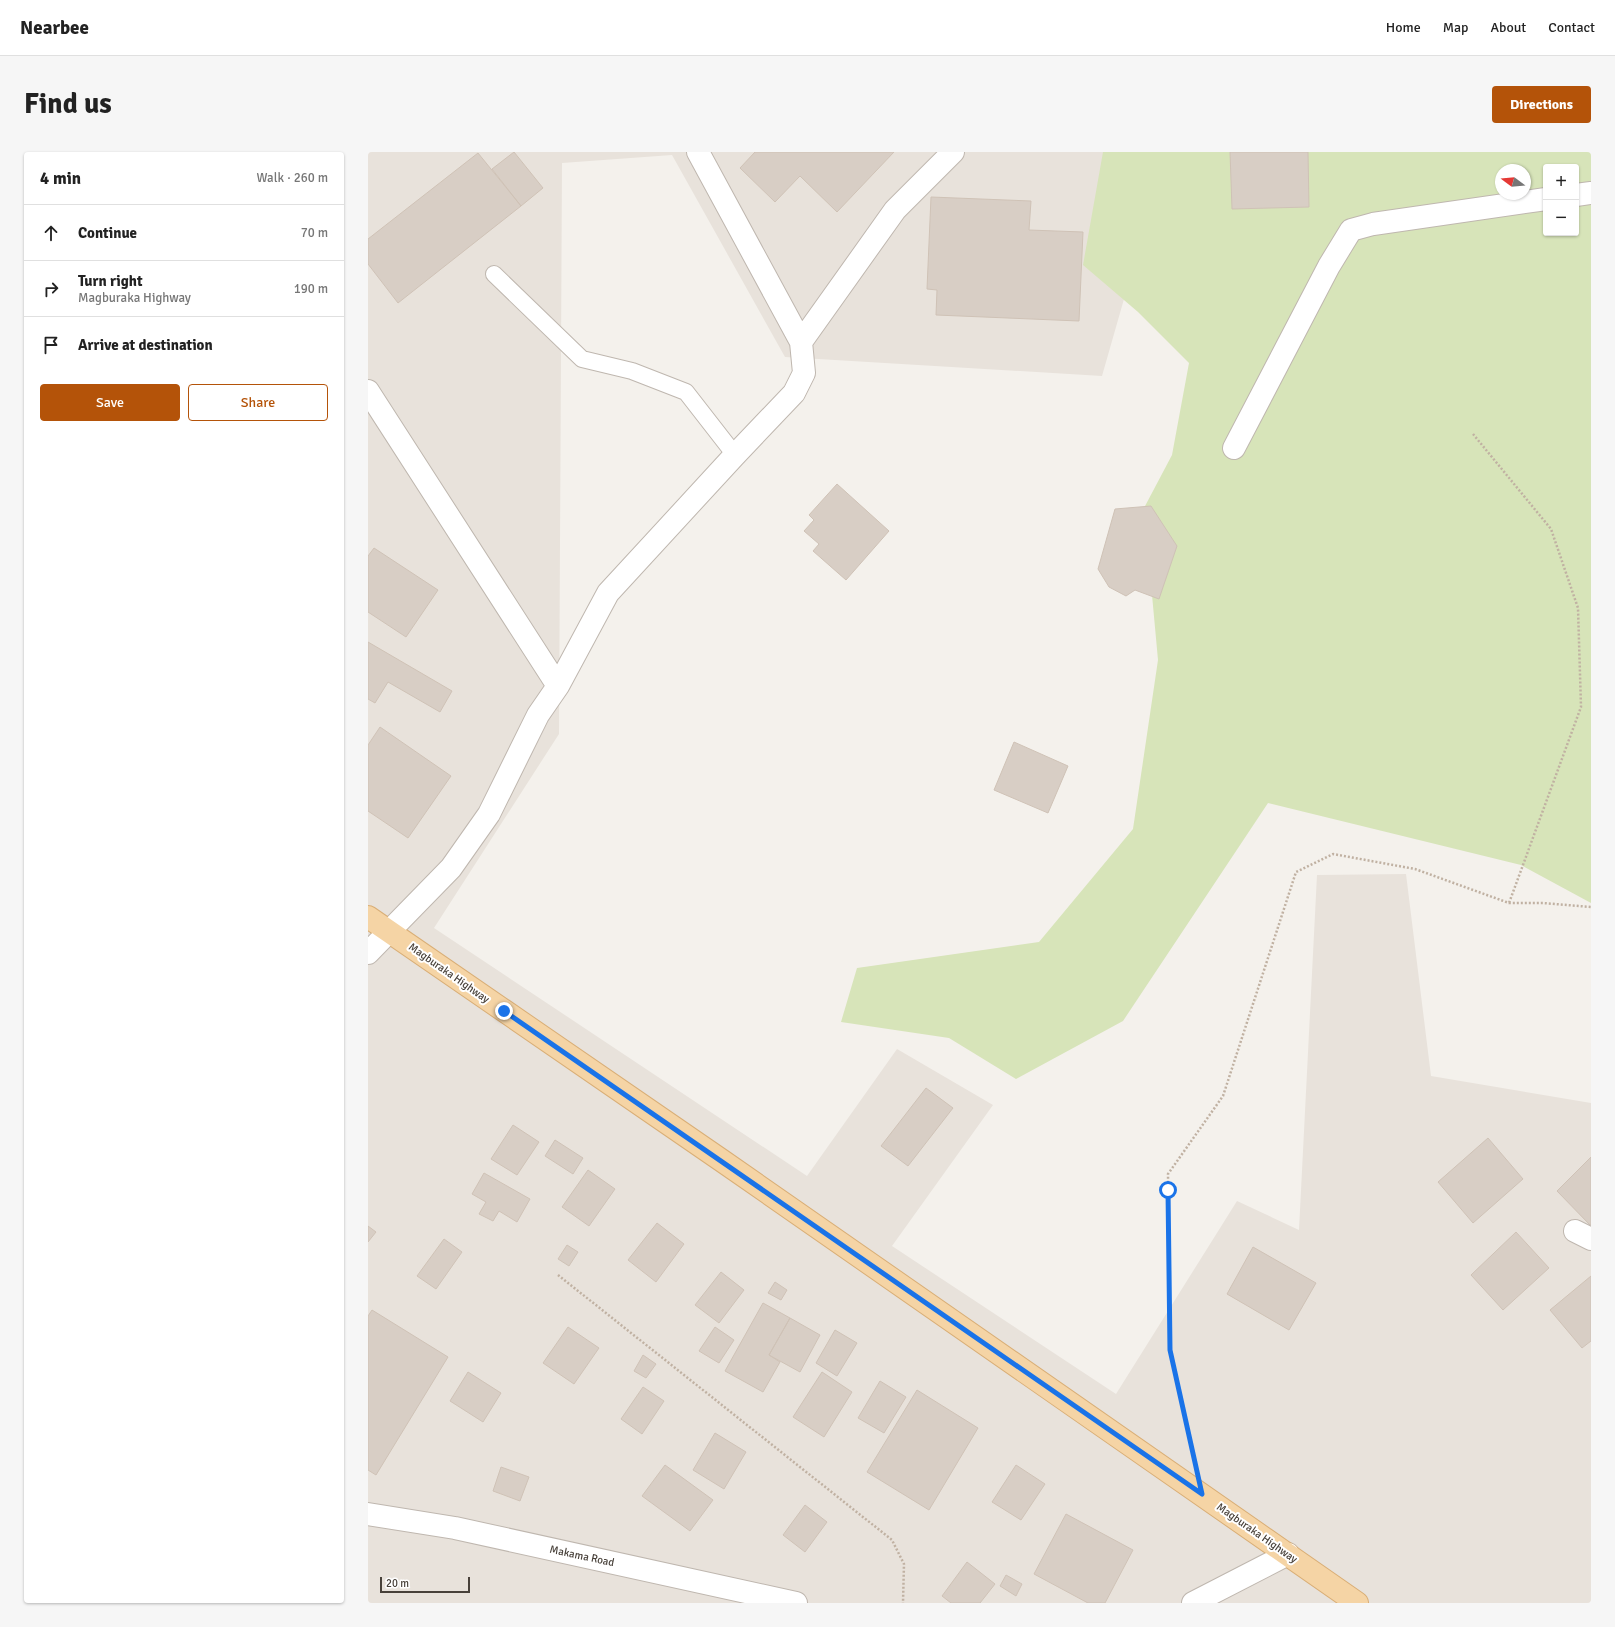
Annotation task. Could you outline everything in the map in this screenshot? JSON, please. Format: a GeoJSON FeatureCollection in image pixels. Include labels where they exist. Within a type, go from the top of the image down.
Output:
{"type":"FeatureCollection","features":[{"type":"Feature","properties":{"kind":"main road","name":"Magburaka Highway"},"geometry":{"type":"LineString","coordinates":[[368,917],[1202,1494],[1357,1603]]}},
{"type":"Feature","properties":{"kind":"street"},"geometry":{"type":"LineString","coordinates":[[368,953],[451,868],[489,814],[538,715],[558,686],[608,593],[794,393],[804,373],[801,342],[698,152]]}},
{"type":"Feature","properties":{"kind":"street"},"geometry":{"type":"LineString","coordinates":[[801,342],[896,210],[953,152]]}},
{"type":"Feature","properties":{"kind":"street"},"geometry":{"type":"LineString","coordinates":[[1579,195],[1591,193]]}},
{"type":"Feature","properties":{"kind":"street"},"geometry":{"type":"LineString","coordinates":[[1234,448],[1329,266],[1351,230],[1373,224],[1543,199]]}},
{"type":"Feature","properties":{"kind":"street"},"geometry":{"type":"LineString","coordinates":[[368,391],[558,686]]}},
{"type":"Feature","properties":{"kind":"street","name":"Makama Road"},"geometry":{"type":"LineString","coordinates":[[368,1514],[455,1528],[796,1603]]}},
{"type":"Feature","properties":{"kind":"street"},"geometry":{"type":"LineString","coordinates":[[1193,1603],[1288,1554]]}},
{"type":"Feature","properties":{"kind":"lane"},"geometry":{"type":"LineString","coordinates":[[494,274],[582,359],[632,370],[686,392],[735,455]]}},
{"type":"Feature","properties":{"kind":"path"},"geometry":{"type":"LineString","coordinates":[[1473,434],[1551,529],[1578,608],[1581,707],[1509,903]]}},
{"type":"Feature","properties":{"kind":"path"},"geometry":{"type":"LineString","coordinates":[[1202,1494],[1170,1350],[1168,1174],[1223,1096],[1296,872],[1334,854],[1415,868],[1509,903],[1543,903],[1591,907]]}},
{"type":"Feature","properties":{"kind":"path"},"geometry":{"type":"LineString","coordinates":[[558,1275],[892,1540],[904,1564],[903,1603]]}},
{"type":"Feature","properties":{"kind":"shaded area"},"geometry":{"type":"Polygon","coordinates":[[[368,152],[1336,152],[1142,236],[1102,376],[785,357],[672,155],[562,163],[559,734],[434,928],[807,1176],[897,1049],[993,1105],[892,1246],[1116,1394],[1237,1201],[1299,1230],[1317,875],[1406,874],[1431,1076],[1591,1103],[1591,1603],[368,1603],[368,152]]]}},
{"type":"Feature","properties":{"kind":"green space"},"geometry":{"type":"Polygon","coordinates":[[[1103,152],[1591,152],[1591,903],[1521,865],[1268,803],[1123,1021],[1016,1079],[949,1038],[841,1022],[857,968],[1039,942],[1133,829],[1158,660],[1144,508],[1172,455],[1189,363],[1138,312],[1083,265],[1103,152]]]}},
{"type":"Feature","properties":{"kind":"building"},"geometry":{"type":"Polygon","coordinates":[[[514,152],[543,188],[521,206],[492,169],[514,152]]]}},
{"type":"Feature","properties":{"kind":"building"},"geometry":{"type":"Polygon","coordinates":[[[755,152],[894,152],[837,212],[800,176],[775,202],[740,168],[755,152]]]}},
{"type":"Feature","properties":{"kind":"building"},"geometry":{"type":"Polygon","coordinates":[[[1230,152],[1308,152],[1309,207],[1232,209],[1230,152]]]}},
{"type":"Feature","properties":{"kind":"building"},"geometry":{"type":"Polygon","coordinates":[[[478,153],[521,206],[398,303],[368,264],[368,239],[478,153]]]}},
{"type":"Feature","properties":{"kind":"building"},"geometry":{"type":"Polygon","coordinates":[[[931,197],[1031,201],[1029,230],[1083,232],[1079,321],[936,315],[937,290],[927,289],[931,197]]]}},
{"type":"Feature","properties":{"kind":"building"},"geometry":{"type":"Polygon","coordinates":[[[837,484],[889,531],[846,580],[813,551],[819,544],[804,531],[814,520],[809,515],[837,484]]]}},
{"type":"Feature","properties":{"kind":"building"},"geometry":{"type":"Polygon","coordinates":[[[1151,506],[1177,546],[1159,599],[1135,590],[1126,596],[1109,587],[1098,569],[1115,509],[1151,506]]]}},
{"type":"Feature","properties":{"kind":"building"},"geometry":{"type":"Polygon","coordinates":[[[374,548],[438,590],[406,637],[368,612],[368,556],[374,548]]]}},
{"type":"Feature","properties":{"kind":"building"},"geometry":{"type":"Polygon","coordinates":[[[368,642],[452,691],[440,712],[388,682],[375,703],[368,699],[368,642]]]}},
{"type":"Feature","properties":{"kind":"building"},"geometry":{"type":"Polygon","coordinates":[[[380,727],[451,776],[408,838],[368,811],[368,745],[380,727]]]}},
{"type":"Feature","properties":{"kind":"building"},"geometry":{"type":"Polygon","coordinates":[[[1014,742],[1068,766],[1048,813],[994,790],[1014,742]]]}},
{"type":"Feature","properties":{"kind":"building"},"geometry":{"type":"Polygon","coordinates":[[[926,1088],[953,1108],[908,1166],[881,1146],[926,1088]]]}},
{"type":"Feature","properties":{"kind":"building"},"geometry":{"type":"Polygon","coordinates":[[[513,1125],[539,1142],[517,1175],[491,1159],[513,1125]]]}},
{"type":"Feature","properties":{"kind":"building"},"geometry":{"type":"Polygon","coordinates":[[[1488,1138],[1523,1179],[1473,1223],[1438,1182],[1488,1138]]]}},
{"type":"Feature","properties":{"kind":"building"},"geometry":{"type":"Polygon","coordinates":[[[555,1140],[583,1158],[573,1174],[545,1156],[555,1140]]]}},
{"type":"Feature","properties":{"kind":"building"},"geometry":{"type":"Polygon","coordinates":[[[1591,1157],[1591,1225],[1590,1225],[1557,1191],[1591,1157]]]}},
{"type":"Feature","properties":{"kind":"building"},"geometry":{"type":"Polygon","coordinates":[[[588,1170],[615,1189],[589,1226],[562,1207],[588,1170]]]}},
{"type":"Feature","properties":{"kind":"building"},"geometry":{"type":"Polygon","coordinates":[[[484,1173],[530,1199],[517,1222],[499,1211],[493,1221],[479,1214],[486,1202],[472,1194],[484,1173]]]}},
{"type":"Feature","properties":{"kind":"building"},"geometry":{"type":"Polygon","coordinates":[[[657,1223],[684,1244],[656,1282],[628,1260],[657,1223]]]}},
{"type":"Feature","properties":{"kind":"building"},"geometry":{"type":"Polygon","coordinates":[[[368,1226],[376,1232],[368,1242],[368,1226]]]}},
{"type":"Feature","properties":{"kind":"building"},"geometry":{"type":"Polygon","coordinates":[[[1516,1232],[1549,1268],[1503,1310],[1471,1275],[1516,1232]]]}},
{"type":"Feature","properties":{"kind":"building"},"geometry":{"type":"Polygon","coordinates":[[[444,1239],[462,1252],[436,1289],[417,1276],[444,1239]]]}},
{"type":"Feature","properties":{"kind":"building"},"geometry":{"type":"Polygon","coordinates":[[[567,1245],[578,1252],[569,1266],[558,1259],[567,1245]]]}},
{"type":"Feature","properties":{"kind":"building"},"geometry":{"type":"Polygon","coordinates":[[[1253,1247],[1316,1283],[1289,1330],[1227,1294],[1253,1247]]]}},
{"type":"Feature","properties":{"kind":"building"},"geometry":{"type":"Polygon","coordinates":[[[721,1272],[744,1290],[719,1323],[695,1305],[721,1272]]]}},
{"type":"Feature","properties":{"kind":"building"},"geometry":{"type":"Polygon","coordinates":[[[1591,1276],[1591,1341],[1582,1348],[1550,1310],[1591,1276]]]}},
{"type":"Feature","properties":{"kind":"building"},"geometry":{"type":"Polygon","coordinates":[[[775,1282],[787,1290],[781,1300],[768,1293],[775,1282]]]}},
{"type":"Feature","properties":{"kind":"building"},"geometry":{"type":"Polygon","coordinates":[[[763,1303],[790,1318],[769,1355],[780,1362],[763,1392],[725,1371],[763,1303]]]}},
{"type":"Feature","properties":{"kind":"building"},"geometry":{"type":"Polygon","coordinates":[[[372,1310],[448,1357],[376,1475],[368,1470],[368,1316],[372,1310]]]}},
{"type":"Feature","properties":{"kind":"building"},"geometry":{"type":"Polygon","coordinates":[[[790,1318],[820,1335],[800,1372],[769,1355],[790,1318]]]}},
{"type":"Feature","properties":{"kind":"building"},"geometry":{"type":"Polygon","coordinates":[[[568,1327],[599,1348],[574,1384],[543,1363],[568,1327]]]}},
{"type":"Feature","properties":{"kind":"building"},"geometry":{"type":"Polygon","coordinates":[[[715,1327],[734,1340],[719,1363],[699,1351],[715,1327]]]}},
{"type":"Feature","properties":{"kind":"building"},"geometry":{"type":"Polygon","coordinates":[[[835,1330],[857,1343],[837,1376],[816,1363],[835,1330]]]}},
{"type":"Feature","properties":{"kind":"building"},"geometry":{"type":"Polygon","coordinates":[[[643,1355],[656,1364],[646,1378],[634,1371],[643,1355]]]}},
{"type":"Feature","properties":{"kind":"building"},"geometry":{"type":"Polygon","coordinates":[[[468,1372],[501,1393],[483,1422],[450,1401],[468,1372]]]}},
{"type":"Feature","properties":{"kind":"building"},"geometry":{"type":"Polygon","coordinates":[[[822,1372],[852,1392],[824,1437],[793,1417],[822,1372]]]}},
{"type":"Feature","properties":{"kind":"building"},"geometry":{"type":"Polygon","coordinates":[[[880,1381],[906,1397],[884,1433],[858,1418],[880,1381]]]}},
{"type":"Feature","properties":{"kind":"building"},"geometry":{"type":"Polygon","coordinates":[[[643,1387],[664,1401],[642,1434],[621,1419],[643,1387]]]}},
{"type":"Feature","properties":{"kind":"building"},"geometry":{"type":"Polygon","coordinates":[[[917,1390],[978,1428],[929,1510],[867,1472],[917,1390]]]}},
{"type":"Feature","properties":{"kind":"building"},"geometry":{"type":"Polygon","coordinates":[[[715,1433],[746,1452],[724,1489],[693,1470],[715,1433]]]}},
{"type":"Feature","properties":{"kind":"building"},"geometry":{"type":"Polygon","coordinates":[[[665,1465],[713,1500],[690,1531],[642,1496],[665,1465]]]}},
{"type":"Feature","properties":{"kind":"building"},"geometry":{"type":"Polygon","coordinates":[[[1016,1465],[1045,1484],[1021,1520],[992,1502],[1016,1465]]]}},
{"type":"Feature","properties":{"kind":"building"},"geometry":{"type":"Polygon","coordinates":[[[501,1467],[529,1477],[520,1501],[493,1491],[501,1467]]]}},
{"type":"Feature","properties":{"kind":"building"},"geometry":{"type":"Polygon","coordinates":[[[805,1505],[827,1522],[805,1552],[783,1535],[805,1505]]]}},
{"type":"Feature","properties":{"kind":"building"},"geometry":{"type":"Polygon","coordinates":[[[1066,1514],[1133,1550],[1105,1603],[1088,1603],[1034,1574],[1066,1514]]]}},
{"type":"Feature","properties":{"kind":"building"},"geometry":{"type":"Polygon","coordinates":[[[967,1562],[995,1584],[980,1603],[951,1603],[942,1596],[967,1562]]]}},
{"type":"Feature","properties":{"kind":"building"},"geometry":{"type":"Polygon","coordinates":[[[1006,1575],[1022,1584],[1016,1596],[1000,1586],[1006,1575]]]}},
{"type":"Feature","properties":{"kind":"route"},"geometry":{"type":"LineString","coordinates":[[504,1011],[1202,1494],[1170,1350],[1168,1190]]}}]}
